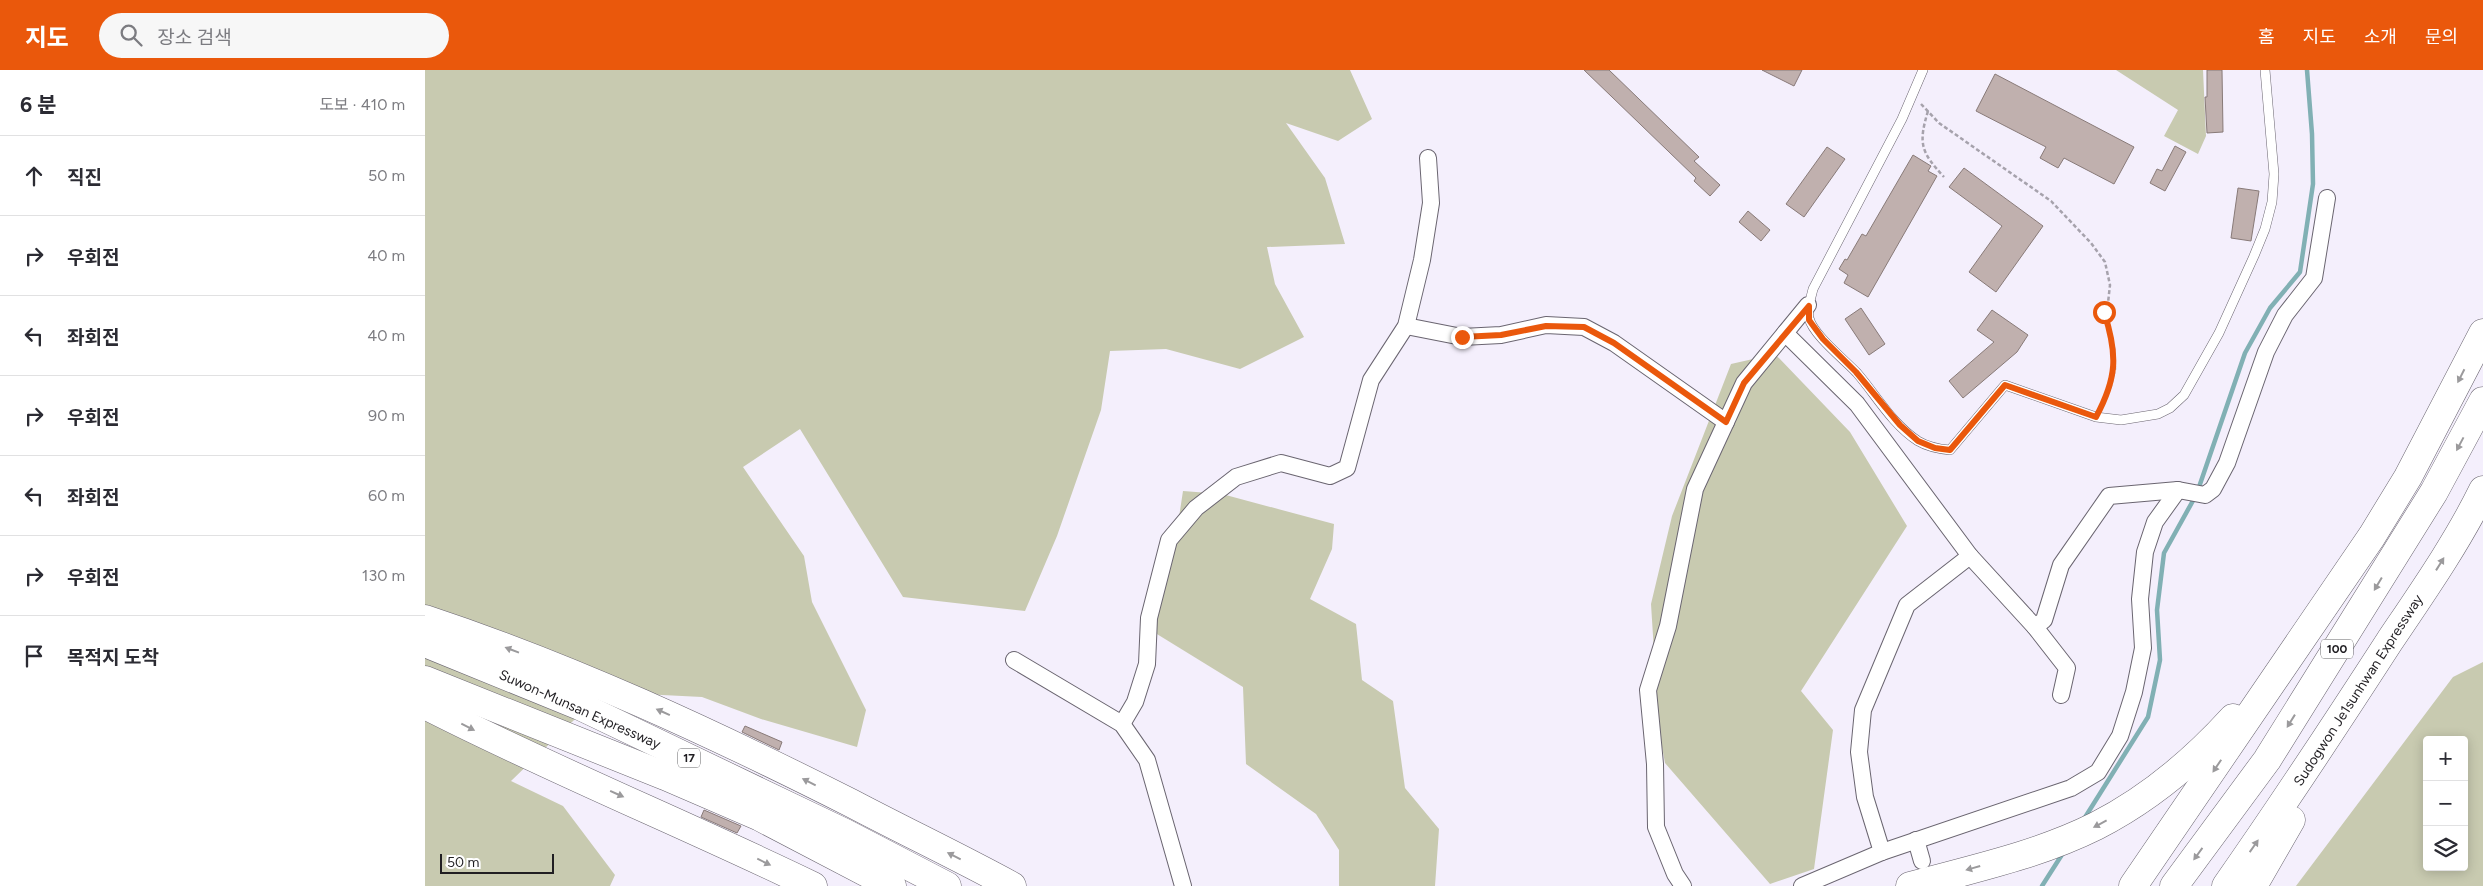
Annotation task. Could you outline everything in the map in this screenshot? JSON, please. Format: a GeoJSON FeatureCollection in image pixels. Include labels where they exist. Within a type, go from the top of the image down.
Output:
{"type":"FeatureCollection","features":[{"type":"Feature","properties":{"kind":"highway"},"geometry":{"type":"LineString","coordinates":[[2133,886],[2372,536],[2408,477],[2483,333]]}},
{"type":"Feature","properties":{"kind":"highway","name":"100"},"geometry":{"type":"LineString","coordinates":[[2174,886],[2272,752],[2434,492],[2483,401]]}},
{"type":"Feature","properties":{"kind":"highway","name":"Sudogwon Je1sunhwan Expressway"},"geometry":{"type":"LineString","coordinates":[[2226,886],[2298,782],[2422,592],[2473,511],[2483,490]]}},
{"type":"Feature","properties":{"kind":"highway"},"geometry":{"type":"LineString","coordinates":[[1910,886],[2019,855],[2094,827],[2142,799],[2197,756],[2250,699],[2372,536]]}},
{"type":"Feature","properties":{"kind":"highway"},"geometry":{"type":"LineString","coordinates":[[2253,886],[2422,592]]}},
{"type":"Feature","properties":{"kind":"highway"},"geometry":{"type":"LineString","coordinates":[[425,619],[579,675],[668,714],[749,752],[1012,886]]}},
{"type":"Feature","properties":{"kind":"highway","name":"Suwon-Munsan Expressway"},"geometry":{"type":"LineString","coordinates":[[425,643],[580,706],[845,833],[947,886]]}},
{"type":"Feature","properties":{"kind":"highway","name":"Suwon-Munsan Expressway"},"geometry":{"type":"LineString","coordinates":[[425,680],[657,773],[760,817],[892,886]]}},
{"type":"Feature","properties":{"kind":"highway"},"geometry":{"type":"LineString","coordinates":[[425,705],[479,733],[713,837],[813,886]]}},
{"type":"Feature","properties":{"kind":"street"},"geometry":{"type":"LineString","coordinates":[[1122,724],[1135,702],[1147,664],[1149,618],[1169,540],[1196,508],[1236,477],[1281,463],[1330,476],[1347,468],[1371,380],[1406,326],[1422,260],[1431,202],[1428,158]]}},
{"type":"Feature","properties":{"kind":"street"},"geometry":{"type":"LineString","coordinates":[[2035,627],[2044,620],[2061,565],[2109,496],[2181,490],[2205,495],[2213,489],[2227,463],[2266,352],[2285,315],[2314,278],[2327,198]]}},
{"type":"Feature","properties":{"kind":"street"},"geometry":{"type":"LineString","coordinates":[[1683,886],[1675,874],[1657,827],[1655,764],[1648,690],[1668,626],[1695,489],[1744,383],[1809,306]]}},
{"type":"Feature","properties":{"kind":"street"},"geometry":{"type":"LineString","coordinates":[[1406,326],[1462,337],[1501,335],[1546,326],[1584,327],[1614,343],[1726,422]]}},
{"type":"Feature","properties":{"kind":"street"},"geometry":{"type":"LineString","coordinates":[[1785,333],[1857,404],[1970,556],[2035,627],[2067,668],[2061,695]]}},
{"type":"Feature","properties":{"kind":"street"},"geometry":{"type":"LineString","coordinates":[[1802,886],[1882,852],[2071,788],[2098,772],[2121,736],[2134,692],[2143,648],[2140,599],[2145,552],[2155,522],[2181,490]]}},
{"type":"Feature","properties":{"kind":"street"},"geometry":{"type":"LineString","coordinates":[[1882,852],[1865,797],[1859,752],[1863,710],[1907,605],[1970,556]]}},
{"type":"Feature","properties":{"kind":"street"},"geometry":{"type":"LineString","coordinates":[[1013,660],[1122,724],[1147,760],[1183,886]]}},
{"type":"Feature","properties":{"kind":"street"},"geometry":{"type":"LineString","coordinates":[[1916,840],[1922,861]]}},
{"type":"Feature","properties":{"kind":"lane"},"geometry":{"type":"LineString","coordinates":[[1923,70],[1913,96],[1813,289],[1809,306],[1809,320],[1823,339],[1856,372],[1900,425],[1918,441],[1935,448],[1950,450],[2005,385],[2096,417],[2121,420],[2151,417],[2170,408],[2184,395],[2219,333],[2254,256],[2272,202],[2274,174],[2265,70]]}},
{"type":"Feature","properties":{"kind":"path"},"geometry":{"type":"LineString","coordinates":[[1913,96],[1939,123],[2051,201],[2091,243],[2105,262],[2110,285],[2108,303],[2104,312],[2114,348],[2115,368],[2111,386],[2096,417]]}},
{"type":"Feature","properties":{"kind":"path"},"geometry":{"type":"LineString","coordinates":[[1927,111],[1921,134],[1922,144],[1926,154],[1944,177]]}},
{"type":"Feature","properties":{"kind":"green space"},"geometry":{"type":"Polygon","coordinates":[[[425,70],[1350,70],[1372,119],[1338,141],[1286,123],[1325,178],[1345,244],[1267,247],[1275,284],[1304,337],[1240,369],[1166,349],[1110,351],[1101,410],[1057,536],[1025,611],[903,597],[800,429],[743,467],[804,556],[812,602],[866,710],[857,747],[761,719],[702,697],[603,692],[511,781],[563,806],[615,875],[610,886],[425,886],[425,70]]]}},
{"type":"Feature","properties":{"kind":"green space"},"geometry":{"type":"Polygon","coordinates":[[[2116,70],[2203,70],[2206,136],[2198,154],[2164,136],[2178,110],[2116,70]]]}},
{"type":"Feature","properties":{"kind":"green space"},"geometry":{"type":"Polygon","coordinates":[[[1775,354],[1850,432],[1907,526],[1801,691],[1833,730],[1814,869],[1770,884],[1665,763],[1659,731],[1651,604],[1672,516],[1731,364],[1775,354]]]}},
{"type":"Feature","properties":{"kind":"green space"},"geometry":{"type":"Polygon","coordinates":[[[1183,491],[1222,494],[1334,524],[1332,549],[1310,599],[1356,624],[1362,680],[1393,701],[1405,788],[1439,829],[1435,886],[1339,886],[1339,850],[1316,814],[1246,764],[1243,687],[1152,631],[1172,563],[1183,491]]]}},
{"type":"Feature","properties":{"kind":"green space"},"geometry":{"type":"Polygon","coordinates":[[[2483,662],[2483,886],[2296,886],[2453,677],[2483,662]]]}},
{"type":"Feature","properties":{"kind":"building"},"geometry":{"type":"Polygon","coordinates":[[[1584,70],[1609,70],[1699,157],[1694,161],[1720,185],[1710,196],[1694,181],[1696,178],[1584,70]]]}},
{"type":"Feature","properties":{"kind":"building"},"geometry":{"type":"Polygon","coordinates":[[[1762,70],[1802,70],[1794,86],[1762,70]]]}},
{"type":"Feature","properties":{"kind":"building"},"geometry":{"type":"Polygon","coordinates":[[[2207,70],[2222,70],[2223,132],[2207,133],[2205,97],[2207,97],[2207,70]]]}},
{"type":"Feature","properties":{"kind":"building"},"geometry":{"type":"Polygon","coordinates":[[[1995,74],[2134,147],[2114,184],[2064,158],[2058,168],[2040,158],[2046,147],[1976,111],[1995,74]]]}},
{"type":"Feature","properties":{"kind":"building"},"geometry":{"type":"Polygon","coordinates":[[[2175,146],[2186,152],[2165,191],[2150,183],[2157,169],[2162,171],[2175,146]]]}},
{"type":"Feature","properties":{"kind":"building"},"geometry":{"type":"Polygon","coordinates":[[[1827,147],[1845,159],[1804,217],[1786,204],[1827,147]]]}},
{"type":"Feature","properties":{"kind":"building"},"geometry":{"type":"Polygon","coordinates":[[[1913,155],[1931,166],[1928,171],[1937,176],[1868,297],[1844,283],[1848,275],[1839,269],[1845,259],[1847,260],[1862,234],[1866,236],[1913,155]]]}},
{"type":"Feature","properties":{"kind":"building"},"geometry":{"type":"Polygon","coordinates":[[[1964,168],[2043,226],[1996,292],[1969,272],[2002,226],[1949,187],[1964,168]]]}},
{"type":"Feature","properties":{"kind":"building"},"geometry":{"type":"Polygon","coordinates":[[[2238,188],[2259,191],[2251,241],[2231,238],[2238,188]]]}},
{"type":"Feature","properties":{"kind":"building"},"geometry":{"type":"Polygon","coordinates":[[[1748,211],[1770,230],[1761,241],[1739,222],[1748,211]]]}},
{"type":"Feature","properties":{"kind":"building"},"geometry":{"type":"Polygon","coordinates":[[[1861,308],[1885,344],[1869,355],[1845,319],[1861,308]]]}},
{"type":"Feature","properties":{"kind":"building"},"geometry":{"type":"Polygon","coordinates":[[[1992,310],[2028,335],[2017,352],[1963,398],[1949,381],[1994,342],[1977,330],[1992,310]]]}},
{"type":"Feature","properties":{"kind":"building"},"geometry":{"type":"Polygon","coordinates":[[[745,726],[782,742],[779,750],[742,732],[745,726]]]}},
{"type":"Feature","properties":{"kind":"building"},"geometry":{"type":"Polygon","coordinates":[[[704,810],[741,826],[737,833],[701,817],[704,810]]]}},
{"type":"Feature","properties":{"kind":"waterway"},"geometry":{"type":"LineString","coordinates":[[2198,490],[2245,353],[2270,308],[2300,272],[2313,184],[2312,134],[2307,70]]}},
{"type":"Feature","properties":{"kind":"waterway"},"geometry":{"type":"LineString","coordinates":[[2084,819],[2148,717],[2160,660],[2157,610],[2164,553],[2195,497]]}},
{"type":"Feature","properties":{"kind":"waterway"},"geometry":{"type":"LineString","coordinates":[[2042,886],[2063,853]]}},
{"type":"Feature","properties":{"kind":"route"},"geometry":{"type":"LineString","coordinates":[[1462,337],[1501,335],[1546,326],[1584,327],[1614,343],[1726,422],[1744,383],[1809,306],[1809,320],[1823,339],[1856,372],[1900,425],[1918,441],[1935,448],[1950,450],[2005,385],[2096,417],[2111,386],[2115,368],[2114,348],[2104,312]]}}]}
